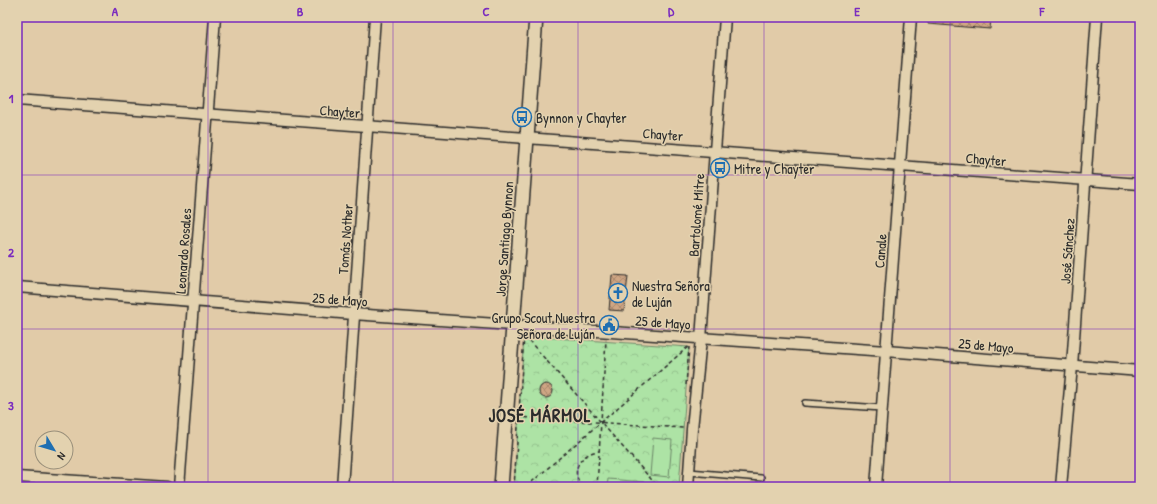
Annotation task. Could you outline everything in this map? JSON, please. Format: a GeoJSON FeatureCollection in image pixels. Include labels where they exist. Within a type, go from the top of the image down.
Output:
{"type":"FeatureCollection","features":[{"type":"Feature","properties":{"kind":"street","name":"Leonardo Rosales"},"geometry":{"type":"LineString","coordinates":[[179,487],[215,17]]}},
{"type":"Feature","properties":{"kind":"street","name":"Tomás Nother"},"geometry":{"type":"LineString","coordinates":[[342,487],[375,17]]}},
{"type":"Feature","properties":{"kind":"street","name":"Jorge Santiago Bynnon"},"geometry":{"type":"LineString","coordinates":[[501,487],[512,416],[513,326],[536,17]]}},
{"type":"Feature","properties":{"kind":"street","name":"Bartolomé Mitre"},"geometry":{"type":"LineString","coordinates":[[688,487],[701,339],[725,17]]}},
{"type":"Feature","properties":{"kind":"street","name":"Canale"},"geometry":{"type":"LineString","coordinates":[[876,487],[911,17]]}},
{"type":"Feature","properties":{"kind":"street","name":"José Sánchez"},"geometry":{"type":"LineString","coordinates":[[1061,487],[1072,366],[1097,17]]}},
{"type":"Feature","properties":{"kind":"street","name":"Chayter"},"geometry":{"type":"LineString","coordinates":[[17,100],[367,127],[715,151],[1140,184]]}},
{"type":"Feature","properties":{"kind":"street","name":"25 de Mayo"},"geometry":{"type":"LineString","coordinates":[[17,287],[513,326],[886,351],[1140,371]]}},
{"type":"Feature","properties":{"kind":"street"},"geometry":{"type":"LineString","coordinates":[[17,477],[167,487]]}},
{"type":"Feature","properties":{"kind":"lane"},"geometry":{"type":"LineString","coordinates":[[805,403],[882,408]]}},
{"type":"Feature","properties":{"kind":"lane"},"geometry":{"type":"LineString","coordinates":[[689,472],[761,478]]}},
{"type":"Feature","properties":{"kind":"path"},"geometry":{"type":"LineString","coordinates":[[513,326],[524,336],[658,487]]}},
{"type":"Feature","properties":{"kind":"path"},"geometry":{"type":"LineString","coordinates":[[596,487],[607,332]]}},
{"type":"Feature","properties":{"kind":"path"},"geometry":{"type":"LineString","coordinates":[[524,336],[532,336]]}},
{"type":"Feature","properties":{"kind":"path"},"geometry":{"type":"LineString","coordinates":[[514,487],[512,416],[524,336]]}},
{"type":"Feature","properties":{"kind":"path"},"geometry":{"type":"LineString","coordinates":[[681,346],[689,346]]}},
{"type":"Feature","properties":{"kind":"path"},"geometry":{"type":"LineString","coordinates":[[526,487],[689,346]]}},
{"type":"Feature","properties":{"kind":"path"},"geometry":{"type":"LineString","coordinates":[[686,391],[689,346]]}},
{"type":"Feature","properties":{"kind":"path"},"geometry":{"type":"LineString","coordinates":[[512,416],[692,429]]}},
{"type":"Feature","properties":{"kind":"path"},"geometry":{"type":"LineString","coordinates":[[583,487],[578,479],[577,473],[580,460],[585,455],[599,451]]}},
{"type":"Feature","properties":{"kind":"green space"},"geometry":{"type":"Polygon","coordinates":[[[524,336],[689,347],[679,487],[514,487],[524,336]]]}},
{"type":"Feature","properties":{"kind":"green space"},"geometry":{"type":"Polygon","coordinates":[[[653,438],[672,440],[669,477],[650,475],[653,438]]]}},
{"type":"Feature","properties":{"kind":"green space"},"geometry":{"type":"Polygon","coordinates":[[[608,479],[644,482],[643,487],[607,487],[608,479]]]}},
{"type":"Feature","properties":{"kind":"building"},"geometry":{"type":"Polygon","coordinates":[[[929,17],[991,17],[990,29],[928,24],[929,17]]]}},
{"type":"Feature","properties":{"kind":"building","name":"Nuestra Señora de Luján"},"geometry":{"type":"Polygon","coordinates":[[[612,275],[628,276],[624,311],[609,310],[612,275]]]}},
{"type":"Feature","properties":{"kind":"building"},"geometry":{"type":"Polygon","coordinates":[[[543,384],[549,384],[553,388],[553,394],[549,398],[543,398],[539,394],[539,388],[543,384]]]}},
{"type":"Feature","properties":{"kind":"place","name":"Bynnon y Chayter"},"geometry":{"type":"Point","coordinates":[522,117]}},
{"type":"Feature","properties":{"kind":"place","name":"Mitre y Chayter"},"geometry":{"type":"Point","coordinates":[720,168]}},
{"type":"Feature","properties":{"kind":"place","name":"Nuestra Señora de Luján"},"geometry":{"type":"Point","coordinates":[618,293]}},
{"type":"Feature","properties":{"kind":"place","name":"Grupo Scout Nuestra Señora de Luján"},"geometry":{"type":"Point","coordinates":[609,325]}},
{"type":"Feature","properties":{"kind":"district","name":"JOSÉ MÁRMOL"},"geometry":{"type":"Point","coordinates":[540,415]}}]}
